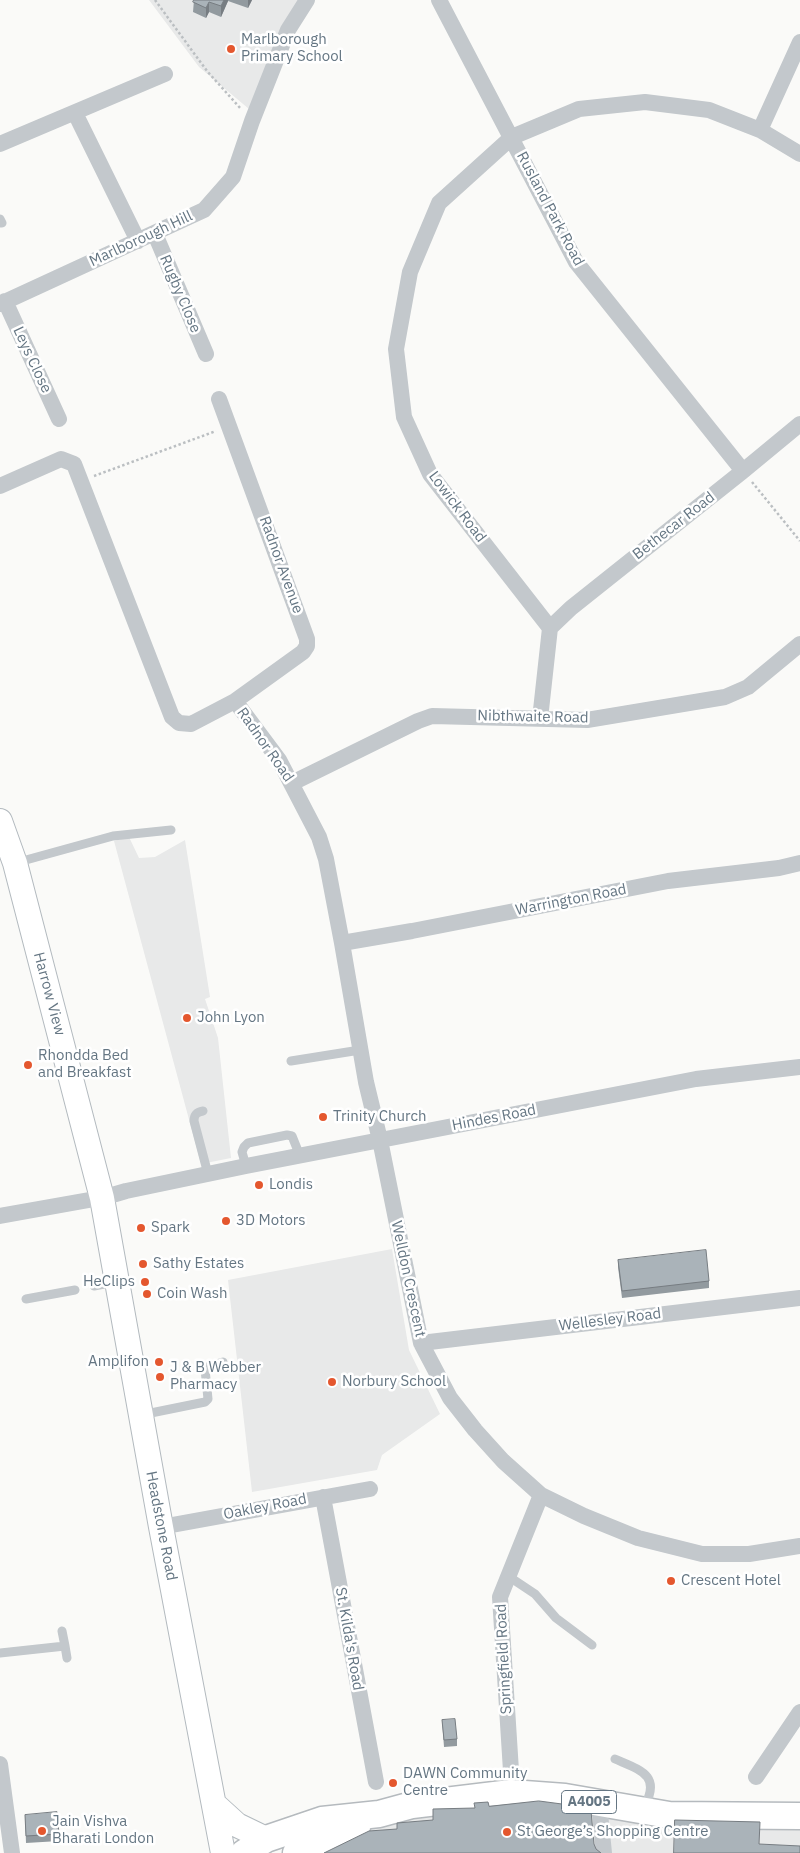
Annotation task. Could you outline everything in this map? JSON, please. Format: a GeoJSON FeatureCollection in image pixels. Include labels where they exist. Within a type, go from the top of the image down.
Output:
{"type":"FeatureCollection","features":[{"type":"Feature","properties":{"kind":"main road","name":"A4005"},"geometry":{"type":"LineString","coordinates":[[244,1853],[266,1839],[322,1820],[379,1814],[412,1805],[511,1793],[565,1797],[669,1815],[800,1816]]}},
{"type":"Feature","properties":{"kind":"main road","name":"A4005"},"geometry":{"type":"LineString","coordinates":[[296,1853],[379,1814]]}},
{"type":"Feature","properties":{"kind":"street","name":"Marlborough Hill"},"geometry":{"type":"LineString","coordinates":[[3,302],[204,210],[233,177],[252,121],[288,30],[308,0]]}},
{"type":"Feature","properties":{"kind":"street","name":"Rusland Park Road"},"geometry":{"type":"LineString","coordinates":[[439,0],[576,262],[743,472]]}},
{"type":"Feature","properties":{"kind":"street"},"geometry":{"type":"LineString","coordinates":[[760,130],[800,42]]}},
{"type":"Feature","properties":{"kind":"street"},"geometry":{"type":"LineString","coordinates":[[0,144],[165,74]]}},
{"type":"Feature","properties":{"kind":"street","name":"Lowick Road"},"geometry":{"type":"LineString","coordinates":[[550,628],[430,474],[404,417],[396,349],[410,272],[439,203],[512,137],[579,109],[645,102],[709,110],[760,130],[800,154]]}},
{"type":"Feature","properties":{"kind":"street"},"geometry":{"type":"LineString","coordinates":[[75,113],[138,241]]}},
{"type":"Feature","properties":{"kind":"street","name":"Rugby Close"},"geometry":{"type":"LineString","coordinates":[[155,234],[206,354]]}},
{"type":"Feature","properties":{"kind":"street","name":"Leys Close"},"geometry":{"type":"LineString","coordinates":[[3,302],[59,419]]}},
{"type":"Feature","properties":{"kind":"street","name":"Radnor Avenue"},"geometry":{"type":"LineString","coordinates":[[219,399],[307,638],[307,646],[303,652],[235,701]]}},
{"type":"Feature","properties":{"kind":"street","name":"Bethecar Road"},"geometry":{"type":"LineString","coordinates":[[550,628],[571,608],[743,472],[800,424]]}},
{"type":"Feature","properties":{"kind":"street","name":"Radnor Road"},"geometry":{"type":"LineString","coordinates":[[0,486],[61,459],[74,464],[172,717],[179,723],[192,724],[235,701],[279,760],[319,837],[326,859],[366,1082],[380,1140]]}},
{"type":"Feature","properties":{"kind":"street"},"geometry":{"type":"LineString","coordinates":[[540,719],[550,628]]}},
{"type":"Feature","properties":{"kind":"street","name":"Nibthwaite Road"},"geometry":{"type":"LineString","coordinates":[[292,783],[418,721],[432,716],[587,720],[725,697],[748,687],[800,644]]}},
{"type":"Feature","properties":{"kind":"street","name":"Harrow View"},"geometry":{"type":"LineString","coordinates":[[0,821],[95,1199]]}},
{"type":"Feature","properties":{"kind":"street","name":"Warrington Road"},"geometry":{"type":"LineString","coordinates":[[342,943],[412,932],[668,881],[778,868],[800,863]]}},
{"type":"Feature","properties":{"kind":"street","name":"Hindes Road"},"geometry":{"type":"LineString","coordinates":[[0,1216],[95,1199],[246,1166],[696,1079],[800,1067]]}},
{"type":"Feature","properties":{"kind":"street","name":"Welldon Crescent"},"geometry":{"type":"LineString","coordinates":[[380,1140],[421,1342],[450,1398],[475,1430],[504,1461],[541,1495],[584,1516],[638,1538],[702,1554],[749,1554],[800,1546]]}},
{"type":"Feature","properties":{"kind":"street","name":"Headstone Road"},"geometry":{"type":"LineString","coordinates":[[95,1199],[105,1284],[140,1415],[223,1853]]}},
{"type":"Feature","properties":{"kind":"street","name":"Wellesley Road"},"geometry":{"type":"LineString","coordinates":[[421,1342],[800,1298]]}},
{"type":"Feature","properties":{"kind":"street","name":"Oakley Road"},"geometry":{"type":"LineString","coordinates":[[161,1527],[370,1490]]}},
{"type":"Feature","properties":{"kind":"street","name":"Springfield Road"},"geometry":{"type":"LineString","coordinates":[[511,1771],[500,1597],[541,1495]]}},
{"type":"Feature","properties":{"kind":"street","name":"St. Kilda's Road"},"geometry":{"type":"LineString","coordinates":[[323,1497],[376,1782]]}},
{"type":"Feature","properties":{"kind":"street"},"geometry":{"type":"LineString","coordinates":[[756,1776],[800,1712]]}},
{"type":"Feature","properties":{"kind":"street"},"geometry":{"type":"LineString","coordinates":[[0,1764],[12,1853]]}},
{"type":"Feature","properties":{"kind":"street"},"geometry":{"type":"LineString","coordinates":[[599,1804],[604,1853]]}},
{"type":"Feature","properties":{"kind":"street"},"geometry":{"type":"LineString","coordinates":[[214,1805],[237,1825],[266,1839]]}},
{"type":"Feature","properties":{"kind":"lane"},"geometry":{"type":"LineString","coordinates":[[0,218],[2,223],[0,223]]}},
{"type":"Feature","properties":{"kind":"lane"},"geometry":{"type":"LineString","coordinates":[[10,864],[113,836],[171,830]]}},
{"type":"Feature","properties":{"kind":"lane"},"geometry":{"type":"LineString","coordinates":[[291,1061],[360,1050]]}},
{"type":"Feature","properties":{"kind":"lane"},"geometry":{"type":"LineString","coordinates":[[203,1111],[198,1112],[194,1116],[194,1121],[208,1174]]}},
{"type":"Feature","properties":{"kind":"lane"},"geometry":{"type":"LineString","coordinates":[[246,1166],[242,1152],[248,1143],[287,1135],[292,1136],[300,1156]]}},
{"type":"Feature","properties":{"kind":"lane"},"geometry":{"type":"LineString","coordinates":[[26,1299],[75,1290]]}},
{"type":"Feature","properties":{"kind":"lane"},"geometry":{"type":"LineString","coordinates":[[140,1415],[205,1402],[208,1399],[205,1369],[223,1362]]}},
{"type":"Feature","properties":{"kind":"lane"},"geometry":{"type":"LineString","coordinates":[[508,1576],[535,1594],[556,1618],[592,1645]]}},
{"type":"Feature","properties":{"kind":"lane"},"geometry":{"type":"LineString","coordinates":[[62,1631],[67,1658]]}},
{"type":"Feature","properties":{"kind":"lane"},"geometry":{"type":"LineString","coordinates":[[0,1653],[65,1646]]}},
{"type":"Feature","properties":{"kind":"lane"},"geometry":{"type":"LineString","coordinates":[[615,1759],[647,1776],[650,1784],[650,1793],[642,1810]]}},
{"type":"Feature","properties":{"kind":"path"},"geometry":{"type":"LineString","coordinates":[[154,0],[207,71],[252,121]]}},
{"type":"Feature","properties":{"kind":"path"},"geometry":{"type":"LineString","coordinates":[[81,480],[230,426]]}},
{"type":"Feature","properties":{"kind":"path"},"geometry":{"type":"LineString","coordinates":[[743,472],[800,541]]}},
{"type":"Feature","properties":{"kind":"shaded area","name":"Marlborough Primary School"},"geometry":{"type":"Polygon","coordinates":[[[149,0],[305,0],[249,109],[199,67],[149,0]]]}},
{"type":"Feature","properties":{"kind":"shaded area","name":"John Lyon"},"geometry":{"type":"Polygon","coordinates":[[[129,837],[139,858],[155,857],[185,840],[210,997],[205,999],[218,1038],[231,1158],[201,1164],[114,841],[129,837]]]}},
{"type":"Feature","properties":{"kind":"shaded area","name":"Norbury School"},"geometry":{"type":"Polygon","coordinates":[[[392,1249],[409,1350],[440,1414],[382,1455],[377,1470],[252,1492],[228,1280],[392,1249]]]}},
{"type":"Feature","properties":{"kind":"shaded area"},"geometry":{"type":"Polygon","coordinates":[[[508,1801],[724,1826],[800,1830],[800,1853],[319,1853],[384,1817],[508,1801]]]}},
{"type":"Feature","properties":{"kind":"building"},"geometry":{"type":"Polygon","coordinates":[[[194,0],[224,0],[221,6],[209,2],[206,8],[193,2],[194,0]]]}},
{"type":"Feature","properties":{"kind":"building"},"geometry":{"type":"Polygon","coordinates":[[[706,1250],[709,1281],[622,1291],[618,1260],[706,1250]]]}},
{"type":"Feature","properties":{"kind":"building"},"geometry":{"type":"Polygon","coordinates":[[[455,1719],[457,1739],[444,1740],[442,1720],[455,1719]]]}},
{"type":"Feature","properties":{"kind":"building","name":"St George’s Shopping Centre"},"geometry":{"type":"Polygon","coordinates":[[[539,1801],[577,1806],[578,1812],[591,1811],[594,1844],[601,1853],[324,1853],[369,1831],[397,1829],[397,1823],[433,1820],[433,1809],[475,1808],[474,1803],[488,1802],[489,1806],[539,1801]]]}},
{"type":"Feature","properties":{"kind":"building","name":"Jain Vishva Bharati London"},"geometry":{"type":"Polygon","coordinates":[[[57,1812],[59,1834],[26,1836],[25,1815],[57,1812]]]}},
{"type":"Feature","properties":{"kind":"building"},"geometry":{"type":"Polygon","coordinates":[[[675,1820],[760,1822],[759,1844],[800,1846],[800,1853],[674,1853],[675,1820]]]}},
{"type":"Feature","properties":{"kind":"place","name":"Marlborough Primary School"},"geometry":{"type":"Point","coordinates":[231,49]}},
{"type":"Feature","properties":{"kind":"place","name":"John Lyon"},"geometry":{"type":"Point","coordinates":[187,1018]}},
{"type":"Feature","properties":{"kind":"place","name":"Rhondda Bed and Breakfast"},"geometry":{"type":"Point","coordinates":[28,1065]}},
{"type":"Feature","properties":{"kind":"place","name":"Trinity Church"},"geometry":{"type":"Point","coordinates":[323,1117]}},
{"type":"Feature","properties":{"kind":"place","name":"Londis"},"geometry":{"type":"Point","coordinates":[259,1185]}},
{"type":"Feature","properties":{"kind":"place","name":"3D Motors"},"geometry":{"type":"Point","coordinates":[226,1221]}},
{"type":"Feature","properties":{"kind":"place","name":"Spark"},"geometry":{"type":"Point","coordinates":[141,1228]}},
{"type":"Feature","properties":{"kind":"place","name":"Sathy Estates"},"geometry":{"type":"Point","coordinates":[143,1264]}},
{"type":"Feature","properties":{"kind":"place","name":"HeClips"},"geometry":{"type":"Point","coordinates":[145,1282]}},
{"type":"Feature","properties":{"kind":"place","name":"Coin Wash"},"geometry":{"type":"Point","coordinates":[147,1294]}},
{"type":"Feature","properties":{"kind":"place","name":"Amplifon"},"geometry":{"type":"Point","coordinates":[159,1362]}},
{"type":"Feature","properties":{"kind":"place","name":"J & B Webber Pharmacy"},"geometry":{"type":"Point","coordinates":[160,1377]}},
{"type":"Feature","properties":{"kind":"place","name":"Norbury School"},"geometry":{"type":"Point","coordinates":[332,1382]}},
{"type":"Feature","properties":{"kind":"place","name":"Crescent Hotel"},"geometry":{"type":"Point","coordinates":[671,1581]}},
{"type":"Feature","properties":{"kind":"place","name":"DAWN Community Centre"},"geometry":{"type":"Point","coordinates":[393,1783]}},
{"type":"Feature","properties":{"kind":"place","name":"Jain Vishva Bharati London"},"geometry":{"type":"Point","coordinates":[42,1831]}},
{"type":"Feature","properties":{"kind":"place","name":"St George’s Shopping Centre"},"geometry":{"type":"Point","coordinates":[507,1832]}}]}
